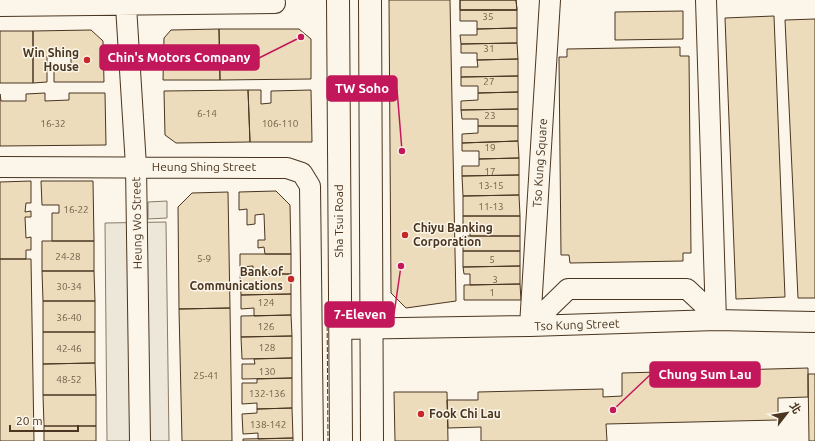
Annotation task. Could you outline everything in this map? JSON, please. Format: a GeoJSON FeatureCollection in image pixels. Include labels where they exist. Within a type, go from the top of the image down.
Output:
{"type":"FeatureCollection","features":[{"type":"Feature","properties":{"kind":"main road"},"geometry":{"type":"LineString","coordinates":[[370,0],[372,441]]}},
{"type":"Feature","properties":{"kind":"main road","name":"Sha Tsui Road"},"geometry":{"type":"LineString","coordinates":[[337,2],[341,441]]}},
{"type":"Feature","properties":{"kind":"street","name":"Tso Kung Square"},"geometry":{"type":"LineString","coordinates":[[530,326],[550,0]]}},
{"type":"Feature","properties":{"kind":"street"},"geometry":{"type":"LineString","coordinates":[[706,0],[716,320]]}},
{"type":"Feature","properties":{"kind":"street"},"geometry":{"type":"LineString","coordinates":[[0,6],[24,3],[126,6],[274,3]]}},
{"type":"Feature","properties":{"kind":"street","name":"Heung Wo Street"},"geometry":{"type":"LineString","coordinates":[[126,6],[136,166],[140,441]]}},
{"type":"Feature","properties":{"kind":"street","name":"Heung Shing Street"},"geometry":{"type":"LineString","coordinates":[[0,167],[136,166],[287,168],[302,173],[310,186],[313,441]]}},
{"type":"Feature","properties":{"kind":"street"},"geometry":{"type":"LineString","coordinates":[[530,326],[568,289],[687,289],[702,303],[716,320]]}},
{"type":"Feature","properties":{"kind":"street","name":"Tso Kung Street"},"geometry":{"type":"LineString","coordinates":[[340,329],[530,326],[716,320],[815,322]]}},
{"type":"Feature","properties":{"kind":"shaded area"},"geometry":{"type":"Polygon","coordinates":[[[167,201],[167,218],[148,219],[148,202],[167,201]]]}},
{"type":"Feature","properties":{"kind":"shaded area"},"geometry":{"type":"Polygon","coordinates":[[[166,222],[169,441],[107,441],[105,223],[166,222]]]}},
{"type":"Feature","properties":{"kind":"building"},"geometry":{"type":"Polygon","coordinates":[[[389,0],[450,0],[456,301],[406,308],[391,293],[389,0]]]}},
{"type":"Feature","properties":{"kind":"building"},"geometry":{"type":"Polygon","coordinates":[[[460,0],[516,0],[517,10],[460,10],[460,0]]]}},
{"type":"Feature","properties":{"kind":"building"},"geometry":{"type":"Polygon","coordinates":[[[460,0],[516,0],[517,10],[460,10],[460,0]]]}},
{"type":"Feature","properties":{"kind":"building"},"geometry":{"type":"Polygon","coordinates":[[[460,10],[517,10],[517,28],[477,29],[477,21],[460,21],[460,10]]]}},
{"type":"Feature","properties":{"kind":"building"},"geometry":{"type":"Polygon","coordinates":[[[683,11],[683,39],[615,40],[615,12],[683,11]]]}},
{"type":"Feature","properties":{"kind":"building"},"geometry":{"type":"Polygon","coordinates":[[[774,16],[785,297],[736,299],[725,18],[774,16]]]}},
{"type":"Feature","properties":{"kind":"building"},"geometry":{"type":"Polygon","coordinates":[[[815,19],[815,298],[798,298],[785,20],[815,19]]]}},
{"type":"Feature","properties":{"kind":"building"},"geometry":{"type":"Polygon","coordinates":[[[517,28],[517,43],[461,44],[460,35],[477,35],[477,29],[517,28]]]}},
{"type":"Feature","properties":{"kind":"building"},"geometry":{"type":"Polygon","coordinates":[[[219,29],[299,29],[311,39],[311,79],[220,80],[219,29]]]}},
{"type":"Feature","properties":{"kind":"building"},"geometry":{"type":"Polygon","coordinates":[[[219,29],[220,80],[163,80],[164,38],[171,30],[219,29]]]}},
{"type":"Feature","properties":{"kind":"building","name":"Win Shing House"},"geometry":{"type":"Polygon","coordinates":[[[91,30],[103,41],[104,82],[54,82],[54,65],[71,64],[71,56],[47,56],[47,82],[33,83],[33,31],[91,30]]]}},
{"type":"Feature","properties":{"kind":"building"},"geometry":{"type":"Polygon","coordinates":[[[0,31],[33,31],[33,83],[0,83],[0,31]]]}},
{"type":"Feature","properties":{"kind":"building"},"geometry":{"type":"Polygon","coordinates":[[[517,43],[518,59],[477,60],[477,53],[461,53],[461,44],[517,43]]]}},
{"type":"Feature","properties":{"kind":"building"},"geometry":{"type":"Polygon","coordinates":[[[680,47],[680,56],[689,56],[691,253],[683,253],[683,261],[570,263],[569,255],[561,255],[559,57],[567,57],[567,49],[680,47]]]}},
{"type":"Feature","properties":{"kind":"building"},"geometry":{"type":"Polygon","coordinates":[[[518,59],[518,76],[461,77],[461,67],[478,67],[477,60],[518,59]]]}},
{"type":"Feature","properties":{"kind":"building"},"geometry":{"type":"Polygon","coordinates":[[[518,76],[518,92],[478,93],[478,86],[461,86],[461,77],[518,76]]]}},
{"type":"Feature","properties":{"kind":"building"},"geometry":{"type":"Polygon","coordinates":[[[248,90],[250,142],[176,143],[165,135],[164,91],[248,90]]]}},
{"type":"Feature","properties":{"kind":"building"},"geometry":{"type":"Polygon","coordinates":[[[248,90],[261,90],[261,104],[271,103],[271,91],[311,90],[312,142],[250,142],[248,90]]]}},
{"type":"Feature","properties":{"kind":"building"},"geometry":{"type":"Polygon","coordinates":[[[518,92],[518,109],[461,110],[461,101],[478,100],[478,93],[518,92]]]}},
{"type":"Feature","properties":{"kind":"building"},"geometry":{"type":"Polygon","coordinates":[[[45,93],[45,101],[69,100],[69,93],[105,93],[106,145],[0,146],[0,94],[1,101],[26,101],[26,94],[45,93]]]}},
{"type":"Feature","properties":{"kind":"building"},"geometry":{"type":"Polygon","coordinates":[[[518,109],[518,126],[478,126],[478,119],[462,119],[461,110],[518,109]]]}},
{"type":"Feature","properties":{"kind":"building"},"geometry":{"type":"Polygon","coordinates":[[[478,126],[518,126],[518,141],[462,143],[462,134],[478,133],[478,126]]]}},
{"type":"Feature","properties":{"kind":"building"},"geometry":{"type":"Polygon","coordinates":[[[518,141],[519,158],[479,159],[479,151],[462,151],[462,143],[518,141]]]}},
{"type":"Feature","properties":{"kind":"building"},"geometry":{"type":"Polygon","coordinates":[[[519,158],[519,175],[462,176],[462,166],[479,166],[479,159],[519,158]]]}},
{"type":"Feature","properties":{"kind":"building"},"geometry":{"type":"Polygon","coordinates":[[[519,175],[519,195],[463,196],[462,176],[519,175]]]}},
{"type":"Feature","properties":{"kind":"building"},"geometry":{"type":"Polygon","coordinates":[[[31,181],[31,203],[26,203],[25,212],[31,211],[31,217],[25,217],[26,238],[31,237],[31,250],[26,250],[26,259],[0,259],[0,182],[31,181]]]}},
{"type":"Feature","properties":{"kind":"building"},"geometry":{"type":"Polygon","coordinates":[[[41,181],[93,181],[94,241],[52,241],[52,213],[59,213],[59,205],[42,205],[41,181]]]}},
{"type":"Feature","properties":{"kind":"building"},"geometry":{"type":"Polygon","coordinates":[[[276,191],[290,205],[291,254],[265,254],[264,247],[258,248],[258,240],[265,240],[264,214],[255,215],[255,224],[247,225],[247,209],[239,210],[239,192],[276,191]]]}},
{"type":"Feature","properties":{"kind":"building"},"geometry":{"type":"Polygon","coordinates":[[[228,192],[230,308],[179,309],[178,207],[192,193],[228,192]]]}},
{"type":"Feature","properties":{"kind":"building"},"geometry":{"type":"Polygon","coordinates":[[[519,195],[520,216],[463,216],[463,196],[519,195]]]}},
{"type":"Feature","properties":{"kind":"building"},"geometry":{"type":"Polygon","coordinates":[[[463,216],[520,216],[520,236],[470,236],[470,225],[463,225],[463,216]]]}},
{"type":"Feature","properties":{"kind":"building"},"geometry":{"type":"Polygon","coordinates":[[[463,236],[520,236],[520,251],[463,251],[463,236]]]}},
{"type":"Feature","properties":{"kind":"building"},"geometry":{"type":"Polygon","coordinates":[[[42,241],[94,241],[94,271],[42,271],[42,241]]]}},
{"type":"Feature","properties":{"kind":"building"},"geometry":{"type":"Polygon","coordinates":[[[463,251],[520,251],[520,266],[463,267],[463,251]]]}},
{"type":"Feature","properties":{"kind":"building"},"geometry":{"type":"Polygon","coordinates":[[[240,254],[291,254],[291,274],[253,274],[253,266],[240,267],[240,254]]]}},
{"type":"Feature","properties":{"kind":"building"},"geometry":{"type":"Polygon","coordinates":[[[0,259],[31,259],[34,441],[0,441],[0,259]]]}},
{"type":"Feature","properties":{"kind":"building"},"geometry":{"type":"Polygon","coordinates":[[[520,266],[520,284],[470,285],[470,274],[464,274],[463,267],[520,266]]]}},
{"type":"Feature","properties":{"kind":"building"},"geometry":{"type":"Polygon","coordinates":[[[42,271],[94,271],[95,301],[43,301],[42,271]]]}},
{"type":"Feature","properties":{"kind":"building"},"geometry":{"type":"Polygon","coordinates":[[[240,274],[291,274],[291,294],[241,295],[240,274]]]}},
{"type":"Feature","properties":{"kind":"building"},"geometry":{"type":"Polygon","coordinates":[[[520,284],[521,300],[464,300],[464,285],[520,284]]]}},
{"type":"Feature","properties":{"kind":"building"},"geometry":{"type":"Polygon","coordinates":[[[291,294],[291,315],[254,316],[254,308],[241,309],[241,295],[291,294]]]}},
{"type":"Feature","properties":{"kind":"building"},"geometry":{"type":"Polygon","coordinates":[[[43,301],[95,301],[95,332],[43,332],[43,301]]]}},
{"type":"Feature","properties":{"kind":"building"},"geometry":{"type":"Polygon","coordinates":[[[230,308],[232,441],[182,441],[179,309],[230,308]]]}},
{"type":"Feature","properties":{"kind":"building"},"geometry":{"type":"Polygon","coordinates":[[[291,315],[292,336],[241,337],[241,316],[291,315]]]}},
{"type":"Feature","properties":{"kind":"building"},"geometry":{"type":"Polygon","coordinates":[[[43,332],[95,332],[95,363],[43,364],[43,332]]]}},
{"type":"Feature","properties":{"kind":"building"},"geometry":{"type":"Polygon","coordinates":[[[292,336],[292,358],[242,359],[241,337],[292,336]]]}},
{"type":"Feature","properties":{"kind":"building"},"geometry":{"type":"Polygon","coordinates":[[[292,358],[292,378],[242,379],[242,364],[255,364],[254,359],[292,358]]]}},
{"type":"Feature","properties":{"kind":"building"},"geometry":{"type":"Polygon","coordinates":[[[95,363],[96,395],[43,395],[43,364],[95,363]]]}},
{"type":"Feature","properties":{"kind":"building"},"geometry":{"type":"Polygon","coordinates":[[[808,368],[808,397],[778,398],[778,420],[606,424],[607,441],[481,441],[481,427],[448,428],[447,400],[478,400],[478,392],[603,389],[603,397],[622,396],[622,373],[808,368]]]}},
{"type":"Feature","properties":{"kind":"building"},"geometry":{"type":"Polygon","coordinates":[[[808,374],[815,374],[815,441],[809,441],[808,374]]]}},
{"type":"Feature","properties":{"kind":"building"},"geometry":{"type":"Polygon","coordinates":[[[292,378],[292,408],[257,409],[257,403],[242,404],[242,383],[257,383],[257,379],[292,378]]]}},
{"type":"Feature","properties":{"kind":"building","name":"Fook Chi Lau"},"geometry":{"type":"Polygon","coordinates":[[[394,392],[447,392],[448,441],[395,441],[394,392]]]}},
{"type":"Feature","properties":{"kind":"building"},"geometry":{"type":"Polygon","coordinates":[[[43,395],[96,395],[96,426],[44,426],[43,395]]]}},
{"type":"Feature","properties":{"kind":"building"},"geometry":{"type":"Polygon","coordinates":[[[292,408],[293,438],[258,439],[258,433],[243,434],[242,414],[257,413],[257,409],[292,408]]]}},
{"type":"Feature","properties":{"kind":"building"},"geometry":{"type":"Polygon","coordinates":[[[44,426],[96,426],[96,441],[44,441],[44,426]]]}},
{"type":"Feature","properties":{"kind":"building"},"geometry":{"type":"Polygon","coordinates":[[[293,438],[293,441],[243,441],[243,439],[293,438]]]}},
{"type":"Feature","properties":{"kind":"fence"},"geometry":{"type":"LineString","coordinates":[[327,305],[328,441]]}},
{"type":"Feature","properties":{"kind":"place","name":"Chin's Motors Company"},"geometry":{"type":"Point","coordinates":[301,37]}},
{"type":"Feature","properties":{"kind":"place","name":"Win Shing House"},"geometry":{"type":"Point","coordinates":[87,60]}},
{"type":"Feature","properties":{"kind":"place","name":"TW Soho"},"geometry":{"type":"Point","coordinates":[402,151]}},
{"type":"Feature","properties":{"kind":"place","name":"Chiyu Banking Corporation"},"geometry":{"type":"Point","coordinates":[405,235]}},
{"type":"Feature","properties":{"kind":"place","name":"7-Eleven"},"geometry":{"type":"Point","coordinates":[401,266]}},
{"type":"Feature","properties":{"kind":"place","name":"Bank of Communications"},"geometry":{"type":"Point","coordinates":[291,279]}},
{"type":"Feature","properties":{"kind":"place","name":"Chung Sum Lau"},"geometry":{"type":"Point","coordinates":[613,410]}},
{"type":"Feature","properties":{"kind":"place","name":"Fook Chi Lau"},"geometry":{"type":"Point","coordinates":[421,414]}}]}
